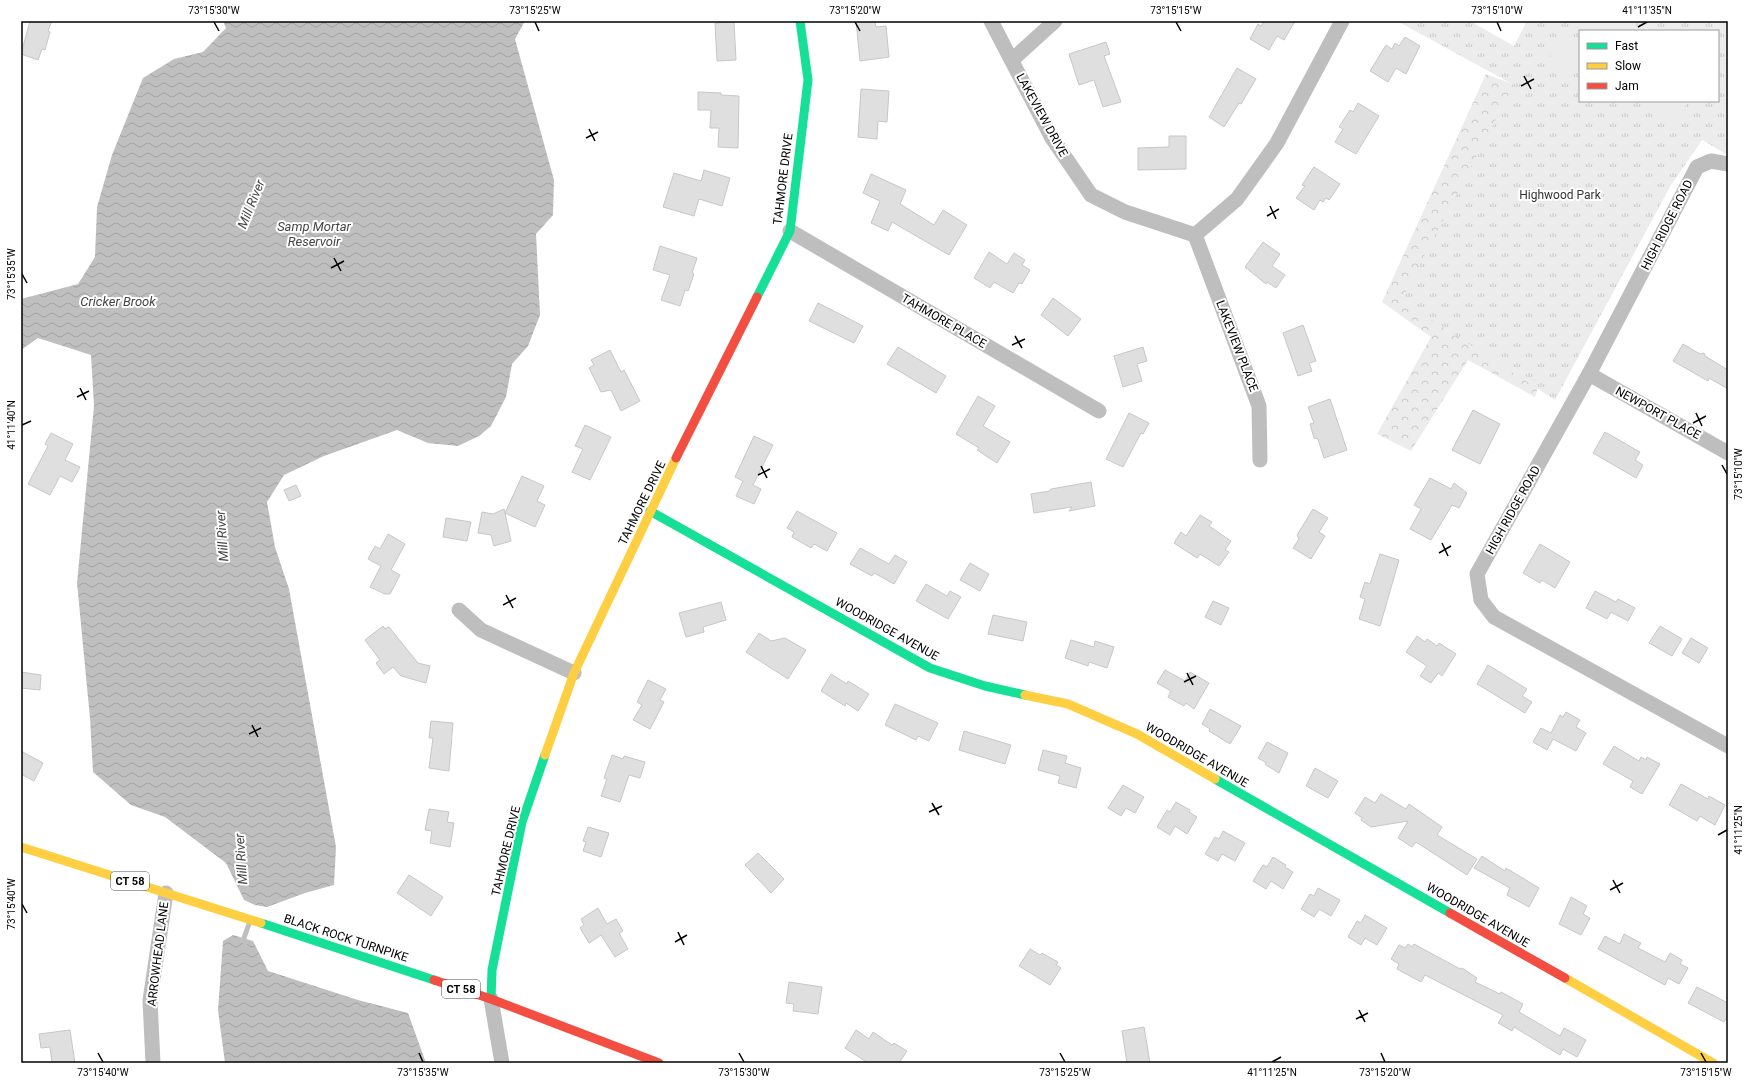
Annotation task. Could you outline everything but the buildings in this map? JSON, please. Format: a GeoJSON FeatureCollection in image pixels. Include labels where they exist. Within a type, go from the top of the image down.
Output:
{"type":"FeatureCollection","features":[{"type":"Feature","properties":{"kind":"street","name":"TAHMORE DRIVE"},"geometry":{"type":"LineString","coordinates":[[491,999],[492,970],[522,822],[574,673],[650,511],[790,231],[808,80],[800,21]]}},
{"type":"Feature","properties":{"kind":"street","name":"LAKEVIEW DRIVE"},"geometry":{"type":"LineString","coordinates":[[991,21],[1052,138],[1091,195],[1125,212],[1195,235]]}},
{"type":"Feature","properties":{"kind":"street"},"geometry":{"type":"LineString","coordinates":[[1012,60],[1055,21]]}},
{"type":"Feature","properties":{"kind":"street"},"geometry":{"type":"LineString","coordinates":[[1195,235],[1237,199],[1277,143],[1342,21]]}},
{"type":"Feature","properties":{"kind":"street","name":"HIGH RIDGE ROAD"},"geometry":{"type":"LineString","coordinates":[[1728,164],[1711,161],[1696,167],[1589,374],[1477,574],[1481,600],[1494,617],[1728,746]]}},
{"type":"Feature","properties":{"kind":"street","name":"TAHMORE PLACE"},"geometry":{"type":"LineString","coordinates":[[790,231],[1099,411]]}},
{"type":"Feature","properties":{"kind":"street","name":"LAKEVIEW PLACE"},"geometry":{"type":"LineString","coordinates":[[1195,235],[1259,406],[1260,460]]}},
{"type":"Feature","properties":{"kind":"street","name":"NEWPORT PLACE"},"geometry":{"type":"LineString","coordinates":[[1589,374],[1728,452]]}},
{"type":"Feature","properties":{"kind":"street","name":"WOODRIDGE AVENUE"},"geometry":{"type":"LineString","coordinates":[[650,511],[930,668],[985,686],[1068,704],[1137,734],[1713,1063]]}},
{"type":"Feature","properties":{"kind":"street"},"geometry":{"type":"LineString","coordinates":[[459,610],[481,630],[574,673]]}},
{"type":"Feature","properties":{"kind":"street","name":"BLACK ROCK TURNPIKE"},"geometry":{"type":"LineString","coordinates":[[21,847],[240,916],[491,999],[660,1063]]}},
{"type":"Feature","properties":{"kind":"street","name":"ARROWHEAD LANE"},"geometry":{"type":"LineString","coordinates":[[153,1063],[150,1000],[166,893]]}},
{"type":"Feature","properties":{"kind":"street"},"geometry":{"type":"LineString","coordinates":[[491,999],[502,1063]]}},
{"type":"Feature","properties":{"kind":"green space","name":"Highwood Park"},"geometry":{"type":"Polygon","coordinates":[[[1397,21],[1470,21],[1514,46],[1527,21],[1728,21],[1728,155],[1702,140],[1671,185],[1555,400],[1401,300],[1514,85],[1397,21]]]}},
{"type":"Feature","properties":{"kind":"green space"},"geometry":{"type":"Polygon","coordinates":[[[1585,21],[1633,21],[1638,30],[1581,30],[1585,21]]]}},
{"type":"Feature","properties":{"kind":"green space"},"geometry":{"type":"Polygon","coordinates":[[[1579,36],[1579,63],[1569,75],[1557,68],[1550,55],[1556,40],[1576,43],[1579,36]]]}},
{"type":"Feature","properties":{"kind":"green space"},"geometry":{"type":"Polygon","coordinates":[[[1486,74],[1545,96],[1542,374],[1535,397],[1468,360],[1411,451],[1377,434],[1431,337],[1382,302],[1486,74]]]}},
{"type":"Feature","properties":{"kind":"green space"},"geometry":{"type":"Polygon","coordinates":[[[1649,102],[1687,102],[1679,123],[1646,111],[1649,102]]]}},
{"type":"Feature","properties":{"kind":"water","name":"Samp Mortar Reservoir"},"geometry":{"type":"Polygon","coordinates":[[[223,21],[525,21],[515,39],[554,180],[553,215],[536,234],[540,315],[528,346],[512,364],[506,397],[491,426],[479,436],[458,446],[428,443],[397,430],[324,456],[284,475],[267,502],[275,547],[289,589],[336,847],[334,885],[305,893],[267,907],[255,905],[244,900],[226,863],[165,817],[131,805],[93,772],[90,718],[77,583],[94,406],[91,355],[38,338],[21,350],[21,299],[78,284],[95,257],[97,207],[112,155],[143,78],[174,59],[203,52],[226,28],[223,21]]]}},
{"type":"Feature","properties":{"kind":"water"},"geometry":{"type":"Polygon","coordinates":[[[233,935],[253,941],[268,971],[358,1000],[408,1013],[426,1063],[225,1063],[218,1010],[223,941],[233,935]]]}},
{"type":"Feature","properties":{"kind":"waterway","name":"Mill River"},"geometry":{"type":"LineString","coordinates":[[245,943],[244,938],[249,924]]}},
{"type":"Feature","properties":{"kind":"traffic: fast"},"geometry":{"type":"LineString","coordinates":[[757,297],[790,231],[808,80],[800,21]]}},
{"type":"Feature","properties":{"kind":"traffic: fast"},"geometry":{"type":"LineString","coordinates":[[650,511],[930,668],[985,686],[1025,695]]}},
{"type":"Feature","properties":{"kind":"traffic: fast"},"geometry":{"type":"LineString","coordinates":[[491,999],[492,970],[522,822],[545,755]]}},
{"type":"Feature","properties":{"kind":"traffic: fast"},"geometry":{"type":"LineString","coordinates":[[1215,779],[1450,913]]}},
{"type":"Feature","properties":{"kind":"traffic: fast"},"geometry":{"type":"LineString","coordinates":[[261,923],[434,980]]}},
{"type":"Feature","properties":{"kind":"traffic: slow"},"geometry":{"type":"LineString","coordinates":[[545,755],[574,673],[676,458]]}},
{"type":"Feature","properties":{"kind":"traffic: slow"},"geometry":{"type":"LineString","coordinates":[[1025,695],[1068,704],[1137,734],[1215,779]]}},
{"type":"Feature","properties":{"kind":"traffic: slow"},"geometry":{"type":"LineString","coordinates":[[21,847],[261,923]]}},
{"type":"Feature","properties":{"kind":"traffic: slow"},"geometry":{"type":"LineString","coordinates":[[1565,978],[1713,1063]]}},
{"type":"Feature","properties":{"kind":"traffic: jam"},"geometry":{"type":"LineString","coordinates":[[676,458],[757,297]]}},
{"type":"Feature","properties":{"kind":"traffic: jam"},"geometry":{"type":"LineString","coordinates":[[1450,913],[1565,978]]}},
{"type":"Feature","properties":{"kind":"traffic: jam"},"geometry":{"type":"LineString","coordinates":[[434,980],[491,999],[659,1063]]}},
{"type":"Feature","properties":{"kind":"water label","name":"Cricker Brook"},"geometry":{"type":"Point","coordinates":[118,301]}}]}
